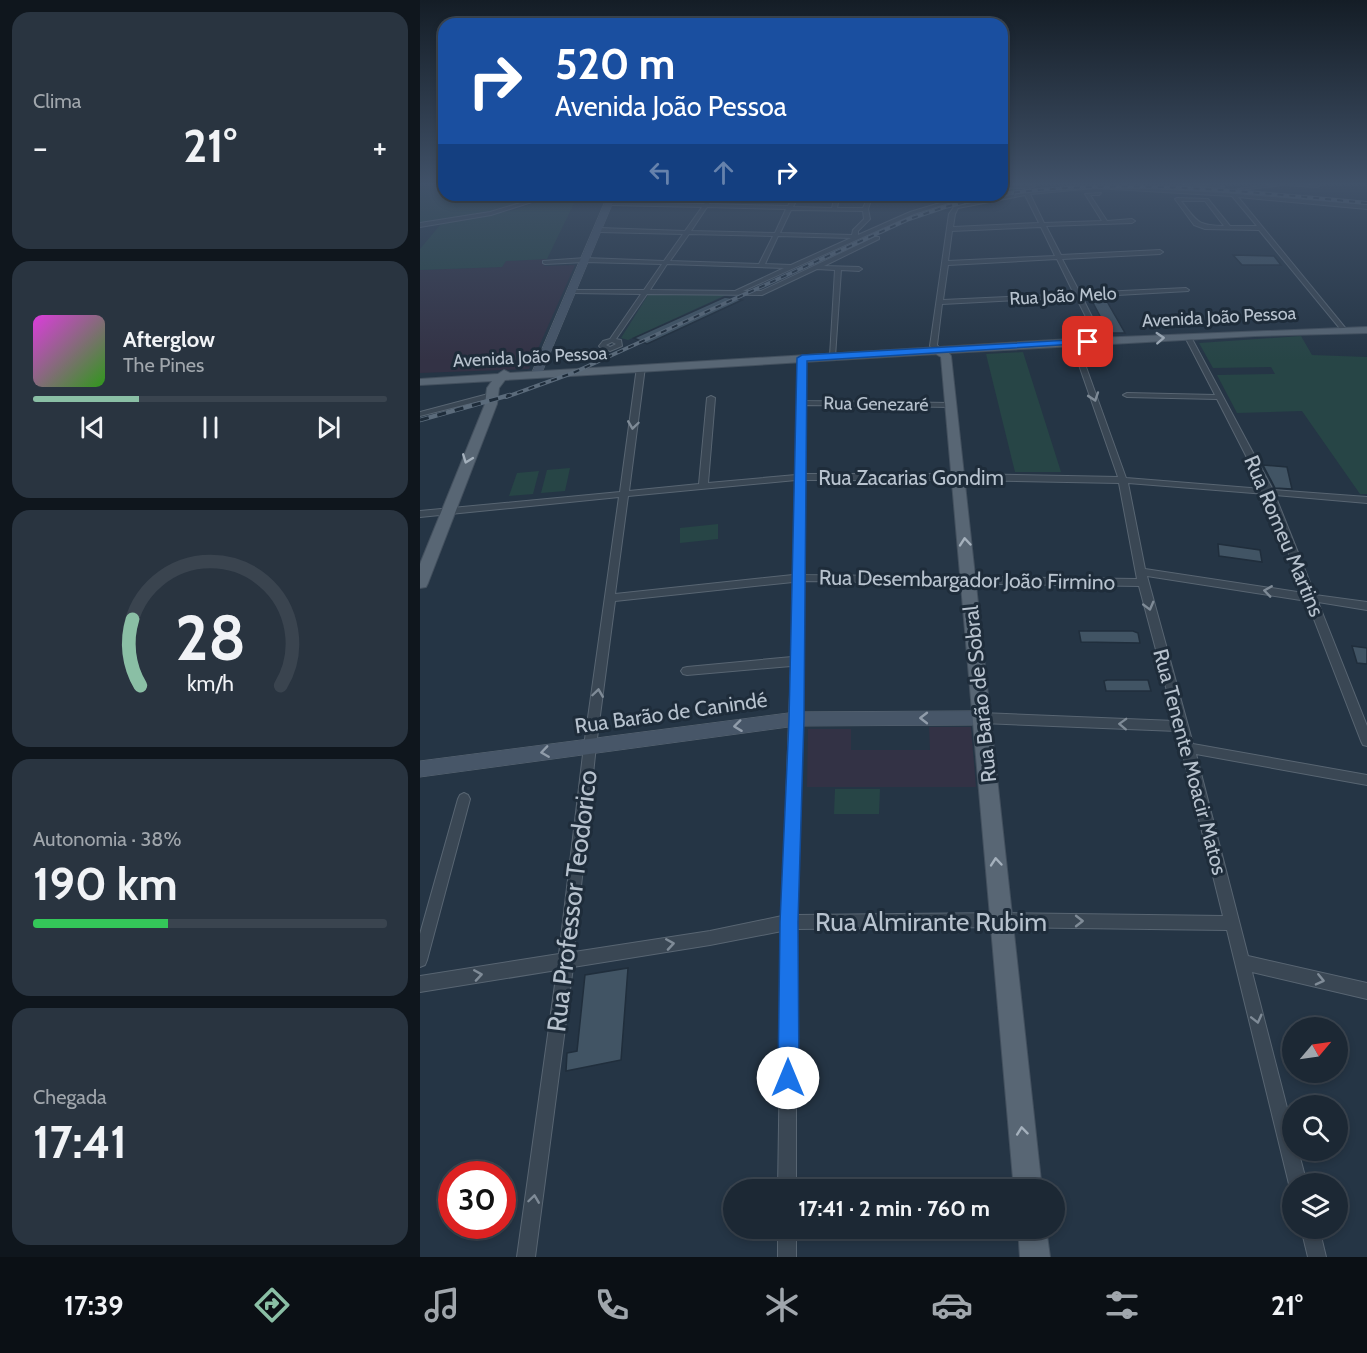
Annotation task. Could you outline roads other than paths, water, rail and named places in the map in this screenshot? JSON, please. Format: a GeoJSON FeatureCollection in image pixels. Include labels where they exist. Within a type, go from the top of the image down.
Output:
{"type":"FeatureCollection","features":[{"type":"Feature","properties":{"kind":"main road"},"geometry":{"type":"LineString","coordinates":[[537,373],[593,243]]}},
{"type":"Feature","properties":{"kind":"main road","name":"Avenida João Pessoa"},"geometry":{"type":"LineString","coordinates":[[420,380],[1074,342],[1367,330]]}},
{"type":"Feature","properties":{"kind":"main road","name":"Rua Barão de Sobral"},"geometry":{"type":"LineString","coordinates":[[939,351],[946,356],[959,477],[1027,1179]]}},
{"type":"Feature","properties":{"kind":"main road"},"geometry":{"type":"LineString","coordinates":[[420,583],[491,404],[493,387],[502,375]]}},
{"type":"Feature","properties":{"kind":"main road","name":"Rua Barão de Canindé"},"geometry":{"type":"LineString","coordinates":[[420,769],[796,719],[982,718]]}},
{"type":"Feature","properties":{"kind":"main road"},"geometry":{"type":"LineString","coordinates":[[1033,1239],[1035,1257]]}},
{"type":"Feature","properties":{"kind":"street"},"geometry":{"type":"LineString","coordinates":[[612,340],[680,243]]}},
{"type":"Feature","properties":{"kind":"street"},"geometry":{"type":"LineString","coordinates":[[761,266],[772,243]]}},
{"type":"Feature","properties":{"kind":"street"},"geometry":{"type":"LineString","coordinates":[[732,294],[845,243]]}},
{"type":"Feature","properties":{"kind":"street"},"geometry":{"type":"LineString","coordinates":[[572,291],[762,293],[867,243]]}},
{"type":"Feature","properties":{"kind":"street","name":"Rua Barão de Sobral"},"geometry":{"type":"LineString","coordinates":[[939,351],[933,346],[948,243]]}},
{"type":"Feature","properties":{"kind":"street"},"geometry":{"type":"LineString","coordinates":[[1050,243],[1101,341]]}},
{"type":"Feature","properties":{"kind":"street"},"geometry":{"type":"LineString","coordinates":[[1272,243],[1344,330]]}},
{"type":"Feature","properties":{"kind":"street"},"geometry":{"type":"LineString","coordinates":[[945,263],[1160,252]]}},
{"type":"Feature","properties":{"kind":"street"},"geometry":{"type":"LineString","coordinates":[[545,262],[585,260],[794,267]]}},
{"type":"Feature","properties":{"kind":"street"},"geometry":{"type":"LineString","coordinates":[[815,267],[859,269]]}},
{"type":"Feature","properties":{"kind":"street"},"geometry":{"type":"LineString","coordinates":[[833,356],[838,268]]}},
{"type":"Feature","properties":{"kind":"street","name":"Rua João Melo"},"geometry":{"type":"LineString","coordinates":[[940,302],[1186,290]]}},
{"type":"Feature","properties":{"kind":"street","name":"Rua Romeu Martins"},"geometry":{"type":"LineString","coordinates":[[1188,337],[1270,493],[1367,741]]}},
{"type":"Feature","properties":{"kind":"street","name":"Rua Tenente Moacir Matos"},"geometry":{"type":"LineString","coordinates":[[1074,342],[1123,480],[1142,578],[1188,748],[1295,1173]]}},
{"type":"Feature","properties":{"kind":"street"},"geometry":{"type":"LineString","coordinates":[[787,1179],[789,922],[796,719],[802,358]]}},
{"type":"Feature","properties":{"kind":"street","name":"Rua Professor Teodorico"},"geometry":{"type":"LineString","coordinates":[[526,1257],[641,368]]}},
{"type":"Feature","properties":{"kind":"street"},"geometry":{"type":"LineString","coordinates":[[420,414],[492,395]]}},
{"type":"Feature","properties":{"kind":"street"},"geometry":{"type":"LineString","coordinates":[[1127,395],[1219,397]]}},
{"type":"Feature","properties":{"kind":"street"},"geometry":{"type":"LineString","coordinates":[[703,487],[711,398]]}},
{"type":"Feature","properties":{"kind":"street","name":"Rua Genezaré"},"geometry":{"type":"LineString","coordinates":[[801,403],[951,405]]}},
{"type":"Feature","properties":{"kind":"street","name":"Rua Zacarias Gondim"},"geometry":{"type":"LineString","coordinates":[[420,514],[800,477],[1123,480],[1367,500]]}},
{"type":"Feature","properties":{"kind":"street","name":"Rua Desembargador João Firmino"},"geometry":{"type":"LineString","coordinates":[[612,598],[798,578],[969,580],[1142,578],[1367,606]]}},
{"type":"Feature","properties":{"kind":"street"},"geometry":{"type":"LineString","coordinates":[[687,671],[797,661]]}},
{"type":"Feature","properties":{"kind":"street","name":"Rua Barão de Canindé"},"geometry":{"type":"LineString","coordinates":[[982,718],[1181,726]]}},
{"type":"Feature","properties":{"kind":"street"},"geometry":{"type":"LineString","coordinates":[[1188,748],[1367,780]]}},
{"type":"Feature","properties":{"kind":"street"},"geometry":{"type":"LineString","coordinates":[[420,960],[464,799]]}},
{"type":"Feature","properties":{"kind":"street","name":"Rua Almirante Rubim"},"geometry":{"type":"LineString","coordinates":[[420,984],[710,938],[789,922],[1002,920],[1232,923]]}},
{"type":"Feature","properties":{"kind":"street"},"geometry":{"type":"LineString","coordinates":[[1242,962],[1367,991]]}},
{"type":"Feature","properties":{"kind":"street"},"geometry":{"type":"LineString","coordinates":[[787,1239],[787,1257]]}},
{"type":"Feature","properties":{"kind":"street"},"geometry":{"type":"LineString","coordinates":[[1313,1239],[1317,1257]]}},
{"type":"Feature","properties":{"kind":"railway"},"geometry":{"type":"LineString","coordinates":[[506,397],[575,372],[857,243]]}},
{"type":"Feature","properties":{"kind":"railway"},"geometry":{"type":"LineString","coordinates":[[420,420],[510,395]]}}]}
